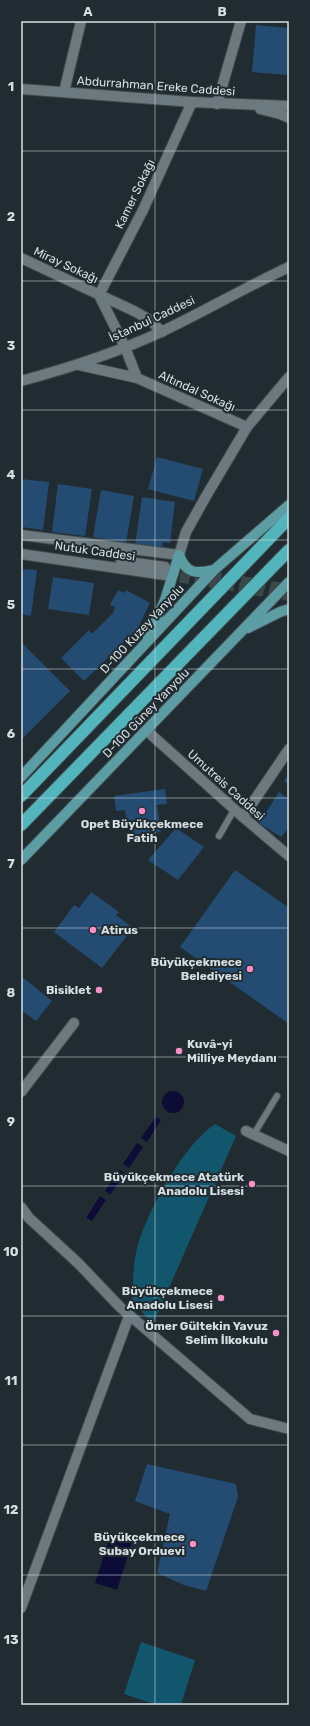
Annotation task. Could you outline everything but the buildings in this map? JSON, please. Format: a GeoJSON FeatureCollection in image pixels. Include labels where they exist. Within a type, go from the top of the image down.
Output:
{"type":"FeatureCollection","features":[{"type":"Feature","properties":{"kind":"highway"},"geometry":{"type":"LineString","coordinates":[[21,796],[289,518]]}},
{"type":"Feature","properties":{"kind":"highway"},"geometry":{"type":"LineString","coordinates":[[21,825],[289,550]]}},
{"type":"Feature","properties":{"kind":"main road","name":"D-100 Kuzey Yanyolu"},"geometry":{"type":"LineString","coordinates":[[21,777],[214,570],[289,505]]}},
{"type":"Feature","properties":{"kind":"main road"},"geometry":{"type":"LineString","coordinates":[[179,555],[184,567],[191,571],[201,573],[214,570]]}},
{"type":"Feature","properties":{"kind":"main road"},"geometry":{"type":"LineString","coordinates":[[144,646],[165,600],[179,555]]}},
{"type":"Feature","properties":{"kind":"main road","name":"D-100 Güney Yanyolu"},"geometry":{"type":"LineString","coordinates":[[21,860],[289,582]]}},
{"type":"Feature","properties":{"kind":"main road"},"geometry":{"type":"LineString","coordinates":[[243,630],[289,609]]}},
{"type":"Feature","properties":{"kind":"street"},"geometry":{"type":"LineString","coordinates":[[64,92],[81,21]]}},
{"type":"Feature","properties":{"kind":"street"},"geometry":{"type":"LineString","coordinates":[[217,104],[241,21]]}},
{"type":"Feature","properties":{"kind":"street","name":"Abdurrahman Ereke Caddesi"},"geometry":{"type":"LineString","coordinates":[[21,89],[217,104],[289,106]]}},
{"type":"Feature","properties":{"kind":"street","name":"Kamer Sokağı"},"geometry":{"type":"LineString","coordinates":[[100,295],[143,210],[192,102]]}},
{"type":"Feature","properties":{"kind":"street"},"geometry":{"type":"LineString","coordinates":[[240,105],[280,114],[289,118]]}},
{"type":"Feature","properties":{"kind":"street","name":"Miray Sokağı"},"geometry":{"type":"LineString","coordinates":[[21,258],[150,320],[162,332]]}},
{"type":"Feature","properties":{"kind":"street","name":"İstanbul Caddesi"},"geometry":{"type":"LineString","coordinates":[[21,381],[80,365],[162,332],[289,266]]}},
{"type":"Feature","properties":{"kind":"street","name":"Miray Sokağı"},"geometry":{"type":"LineString","coordinates":[[100,295],[125,347]]}},
{"type":"Feature","properties":{"kind":"street"},"geometry":{"type":"LineString","coordinates":[[125,347],[137,378]]}},
{"type":"Feature","properties":{"kind":"street","name":"Altındal Sokağı"},"geometry":{"type":"LineString","coordinates":[[80,365],[137,378],[247,427]]}},
{"type":"Feature","properties":{"kind":"street"},"geometry":{"type":"LineString","coordinates":[[21,535],[179,555],[186,532],[247,427],[289,377]]}},
{"type":"Feature","properties":{"kind":"street","name":"Nutuk Caddesi"},"geometry":{"type":"LineString","coordinates":[[21,547],[165,571],[21,554]]}},
{"type":"Feature","properties":{"kind":"street","name":"Umutreis Caddesi"},"geometry":{"type":"LineString","coordinates":[[146,731],[243,818],[289,856]]}},
{"type":"Feature","properties":{"kind":"street"},"geometry":{"type":"LineString","coordinates":[[243,818],[289,749]]}},
{"type":"Feature","properties":{"kind":"street"},"geometry":{"type":"LineString","coordinates":[[21,1092],[74,1023]]}},
{"type":"Feature","properties":{"kind":"street"},"geometry":{"type":"LineString","coordinates":[[250,1132],[289,1151]]}},
{"type":"Feature","properties":{"kind":"street"},"geometry":{"type":"LineString","coordinates":[[21,1207],[25,1217],[78,1263],[129,1316],[250,1419],[289,1429]]}},
{"type":"Feature","properties":{"kind":"street"},"geometry":{"type":"LineString","coordinates":[[21,1608],[129,1316]]}},
{"type":"Feature","properties":{"kind":"lane"},"geometry":{"type":"LineString","coordinates":[[219,836],[234,810]]}},
{"type":"Feature","properties":{"kind":"lane"},"geometry":{"type":"LineString","coordinates":[[250,1132],[277,1096]]}},
{"type":"Feature","properties":{"kind":"shaded area"},"geometry":{"type":"Polygon","coordinates":[[[169,1091],[177,1091],[184,1098],[184,1106],[177,1113],[169,1113],[162,1106],[162,1098],[169,1091]]]}},
{"type":"Feature","properties":{"kind":"shaded area"},"geometry":{"type":"Polygon","coordinates":[[[156,1117],[161,1120],[147,1142],[141,1138],[156,1117]]]}},
{"type":"Feature","properties":{"kind":"shaded area"},"geometry":{"type":"Polygon","coordinates":[[[215,1124],[236,1136],[153,1324],[132,1301],[136,1253],[140,1238],[153,1208],[171,1175],[203,1133],[215,1124]]]}},
{"type":"Feature","properties":{"kind":"shaded area"},"geometry":{"type":"Polygon","coordinates":[[[137,1143],[143,1147],[129,1168],[123,1164],[137,1143]]]}},
{"type":"Feature","properties":{"kind":"shaded area"},"geometry":{"type":"Polygon","coordinates":[[[119,1170],[125,1173],[110,1195],[105,1191],[119,1170]]]}},
{"type":"Feature","properties":{"kind":"shaded area"},"geometry":{"type":"Polygon","coordinates":[[[100,1196],[106,1200],[92,1221],[86,1218],[100,1196]]]}},
{"type":"Feature","properties":{"kind":"shaded area"},"geometry":{"type":"Polygon","coordinates":[[[110,1536],[132,1543],[117,1590],[95,1583],[110,1536]]]}},
{"type":"Feature","properties":{"kind":"shaded area"},"geometry":{"type":"Polygon","coordinates":[[[141,1642],[195,1660],[181,1705],[157,1705],[124,1694],[141,1642]]]}},
{"type":"Feature","properties":{"kind":"tunnel"},"geometry":{"type":"LineString","coordinates":[[167,568],[289,589]]}},
{"type":"Feature","properties":{"kind":"tunnel"},"geometry":{"type":"LineString","coordinates":[[165,575],[289,596]]}},
{"type":"Feature","properties":{"kind":"place","name":"Opet Büyükçekmece Fatih"},"geometry":{"type":"Point","coordinates":[142,811]}},
{"type":"Feature","properties":{"kind":"place","name":"Atirus"},"geometry":{"type":"Point","coordinates":[93,930]}},
{"type":"Feature","properties":{"kind":"place","name":"Büyükçekmece Belediyesi"},"geometry":{"type":"Point","coordinates":[250,969]}},
{"type":"Feature","properties":{"kind":"place","name":"Bisiklet"},"geometry":{"type":"Point","coordinates":[99,990]}},
{"type":"Feature","properties":{"kind":"place","name":"Kuvâ-yi Milliye Meydanı"},"geometry":{"type":"Point","coordinates":[179,1051]}},
{"type":"Feature","properties":{"kind":"place","name":"Büyükçekmece Atatürk Anadolu Lisesi"},"geometry":{"type":"Point","coordinates":[252,1184]}},
{"type":"Feature","properties":{"kind":"place","name":"Büyükçekmece Anadolu Lisesi"},"geometry":{"type":"Point","coordinates":[221,1298]}},
{"type":"Feature","properties":{"kind":"place","name":"Ömer Gültekin Yavuz Selim İlkokulu"},"geometry":{"type":"Point","coordinates":[276,1333]}},
{"type":"Feature","properties":{"kind":"place","name":"Büyükçekmece Subay Orduevi"},"geometry":{"type":"Point","coordinates":[193,1544]}}]}
